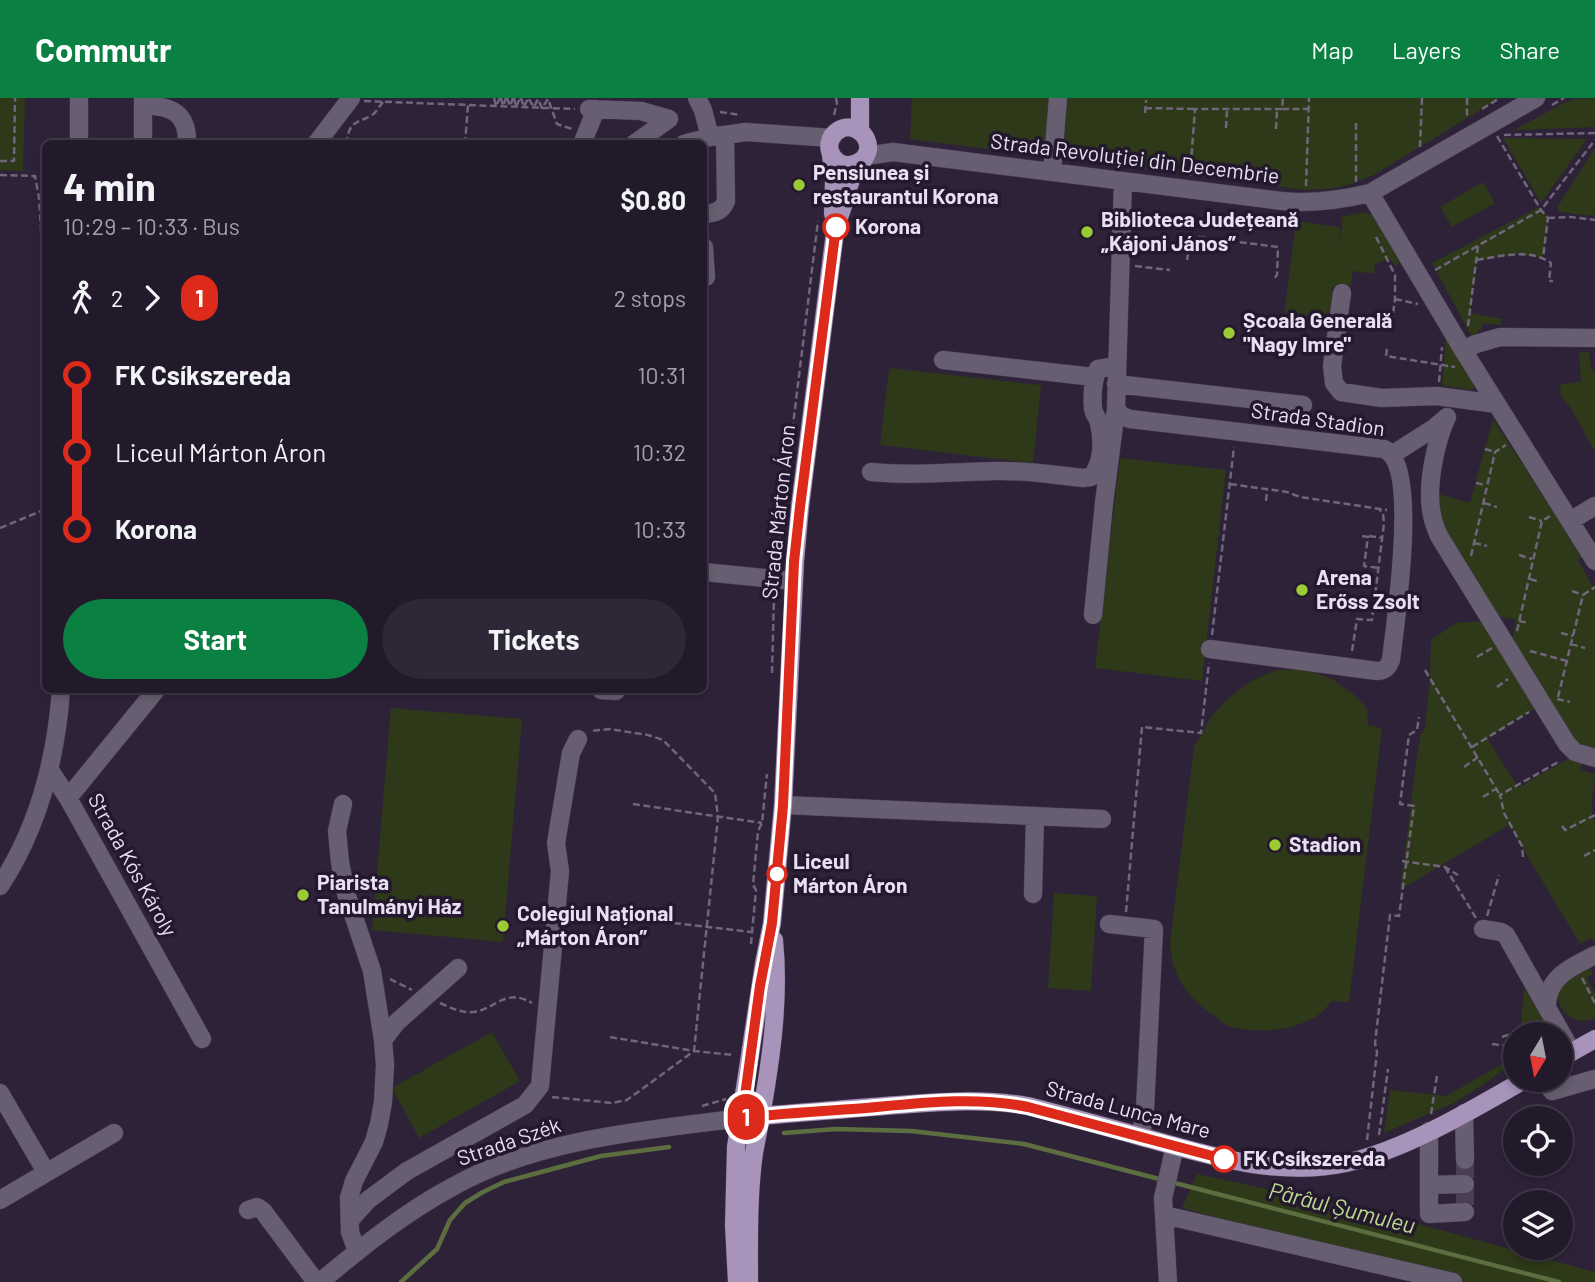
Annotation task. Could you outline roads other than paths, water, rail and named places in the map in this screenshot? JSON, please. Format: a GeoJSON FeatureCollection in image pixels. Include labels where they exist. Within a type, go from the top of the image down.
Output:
{"type":"FeatureCollection","features":[{"type":"Feature","properties":{"kind":"main road"},"geometry":{"type":"LineString","coordinates":[[849,145],[854,98]]}},
{"type":"Feature","properties":{"kind":"main road"},"geometry":{"type":"LineString","coordinates":[[849,145],[860,98]]}},
{"type":"Feature","properties":{"kind":"main road","name":"Strada Márton Áron"},"geometry":{"type":"LineString","coordinates":[[836,224],[833,214],[834,180],[849,145]]}},
{"type":"Feature","properties":{"kind":"main road","name":"Strada Márton Áron"},"geometry":{"type":"LineString","coordinates":[[737,1282],[734,1225],[736,1147],[772,923],[783,806],[793,581],[800,507],[836,224],[842,214],[848,186],[856,170],[849,145]]}},
{"type":"Feature","properties":{"kind":"main road","name":"Strada Márton Áron"},"geometry":{"type":"LineString","coordinates":[[749,1282],[748,1246],[754,1154],[762,1116],[776,1009],[772,923]]}},
{"type":"Feature","properties":{"kind":"main road"},"geometry":{"type":"LineString","coordinates":[[1573,1052],[1595,1039]]}},
{"type":"Feature","properties":{"kind":"main road","name":"Strada Lunca Mare"},"geometry":{"type":"LineString","coordinates":[[742,1118],[991,1101],[1028,1107],[1227,1160],[1273,1168],[1303,1168],[1330,1166],[1371,1156],[1429,1131],[1503,1092]]}},
{"type":"Feature","properties":{"kind":"street"},"geometry":{"type":"LineString","coordinates":[[79,98],[79,140]]}},
{"type":"Feature","properties":{"kind":"street"},"geometry":{"type":"LineString","coordinates":[[319,140],[351,98]]}},
{"type":"Feature","properties":{"kind":"street"},"geometry":{"type":"LineString","coordinates":[[696,98],[717,136],[726,201],[720,211],[707,213]]}},
{"type":"Feature","properties":{"kind":"street"},"geometry":{"type":"LineString","coordinates":[[1052,172],[1058,98]]}},
{"type":"Feature","properties":{"kind":"street","name":"Strada Revoluției din Decembrie"},"geometry":{"type":"LineString","coordinates":[[700,140],[762,132],[893,152],[1302,203],[1343,199],[1363,185],[1536,98]]}},
{"type":"Feature","properties":{"kind":"street"},"geometry":{"type":"LineString","coordinates":[[143,140],[143,102],[164,106],[180,114],[185,124],[187,140]]}},
{"type":"Feature","properties":{"kind":"street"},"geometry":{"type":"LineString","coordinates":[[580,137],[592,109],[641,111],[669,119],[640,140]]}},
{"type":"Feature","properties":{"kind":"street"},"geometry":{"type":"LineString","coordinates":[[1093,615],[1116,409],[1123,181]]}},
{"type":"Feature","properties":{"kind":"street"},"geometry":{"type":"LineString","coordinates":[[1363,185],[1445,319],[1470,347],[1476,370],[1595,561]]}},
{"type":"Feature","properties":{"kind":"street"},"geometry":{"type":"LineString","coordinates":[[1342,293],[1332,366],[1333,377],[1341,391],[1382,398],[1437,396],[1497,404]]}},
{"type":"Feature","properties":{"kind":"street"},"geometry":{"type":"LineString","coordinates":[[1470,347],[1500,337],[1595,338]]}},
{"type":"Feature","properties":{"kind":"street"},"geometry":{"type":"LineString","coordinates":[[943,360],[1094,377]]}},
{"type":"Feature","properties":{"kind":"street"},"geometry":{"type":"LineString","coordinates":[[871,472],[932,475],[1012,471],[1091,477],[1100,465],[1100,425],[1093,411],[1094,377],[1098,369],[1117,376],[1303,405]]}},
{"type":"Feature","properties":{"kind":"street"},"geometry":{"type":"LineString","coordinates":[[1461,399],[1441,429],[1433,467],[1431,512],[1438,536],[1513,651],[1567,744],[1575,752],[1595,758]]}},
{"type":"Feature","properties":{"kind":"street","name":"Strada Stadion"},"geometry":{"type":"LineString","coordinates":[[1116,409],[1122,416],[1130,419],[1384,449],[1393,454],[1395,459],[1404,512],[1391,660],[1387,667],[1381,671],[1348,662],[1210,649]]}},
{"type":"Feature","properties":{"kind":"street"},"geometry":{"type":"LineString","coordinates":[[1393,454],[1447,418]]}},
{"type":"Feature","properties":{"kind":"street"},"geometry":{"type":"LineString","coordinates":[[1566,515],[1595,506]]}},
{"type":"Feature","properties":{"kind":"street"},"geometry":{"type":"LineString","coordinates":[[707,572],[793,581]]}},
{"type":"Feature","properties":{"kind":"street"},"geometry":{"type":"LineString","coordinates":[[0,886],[30,827],[49,769],[61,693]]}},
{"type":"Feature","properties":{"kind":"street","name":"Strada Kós Károly"},"geometry":{"type":"LineString","coordinates":[[154,693],[68,798],[202,1040]]}},
{"type":"Feature","properties":{"kind":"street"},"geometry":{"type":"LineString","coordinates":[[351,1219],[368,1200],[407,1171],[525,1105],[540,1086],[559,871],[556,843],[571,753],[578,739]]}},
{"type":"Feature","properties":{"kind":"street"},"geometry":{"type":"LineString","coordinates":[[49,769],[68,798]]}},
{"type":"Feature","properties":{"kind":"street"},"geometry":{"type":"LineString","coordinates":[[343,804],[337,831],[340,862],[346,893],[372,971],[385,1065],[379,1124],[374,1142],[354,1181],[349,1198],[350,1232],[357,1251]]}},
{"type":"Feature","properties":{"kind":"street"},"geometry":{"type":"LineString","coordinates":[[783,806],[1102,819]]}},
{"type":"Feature","properties":{"kind":"street"},"geometry":{"type":"LineString","coordinates":[[1033,894],[1035,816]]}},
{"type":"Feature","properties":{"kind":"street"},"geometry":{"type":"LineString","coordinates":[[1117,925],[1153,929],[1145,1110],[1141,1136]]}},
{"type":"Feature","properties":{"kind":"street"},"geometry":{"type":"LineString","coordinates":[[1483,929],[1506,935],[1554,1022]]}},
{"type":"Feature","properties":{"kind":"street"},"geometry":{"type":"LineString","coordinates":[[1550,1011],[1548,995],[1558,976],[1595,955]]}},
{"type":"Feature","properties":{"kind":"street"},"geometry":{"type":"LineString","coordinates":[[383,1040],[397,1022],[458,968]]}},
{"type":"Feature","properties":{"kind":"street"},"geometry":{"type":"LineString","coordinates":[[1573,1085],[1595,1079]]}},
{"type":"Feature","properties":{"kind":"street"},"geometry":{"type":"LineString","coordinates":[[0,1093],[46,1172]]}},
{"type":"Feature","properties":{"kind":"street"},"geometry":{"type":"LineString","coordinates":[[1464,1113],[1465,1160]]}},
{"type":"Feature","properties":{"kind":"street","name":"Strada Szék"},"geometry":{"type":"LineString","coordinates":[[318,1282],[398,1221],[454,1185],[487,1170],[528,1155],[615,1135],[742,1118]]}},
{"type":"Feature","properties":{"kind":"street"},"geometry":{"type":"LineString","coordinates":[[1429,1131],[1429,1214],[1465,1212]]}},
{"type":"Feature","properties":{"kind":"street"},"geometry":{"type":"LineString","coordinates":[[0,1200],[114,1133]]}},
{"type":"Feature","properties":{"kind":"street"},"geometry":{"type":"LineString","coordinates":[[1168,1282],[1163,1198],[1175,1146]]}},
{"type":"Feature","properties":{"kind":"street"},"geometry":{"type":"LineString","coordinates":[[1430,1185],[1465,1184]]}},
{"type":"Feature","properties":{"kind":"street"},"geometry":{"type":"LineString","coordinates":[[248,1210],[257,1207],[263,1211],[318,1282]]}},
{"type":"Feature","properties":{"kind":"street"},"geometry":{"type":"LineString","coordinates":[[1164,1215],[1451,1282]]}},
{"type":"Feature","properties":{"kind":"waterway","name":"Pârâul Șumuleu"},"geometry":{"type":"LineString","coordinates":[[784,1133],[836,1129],[911,1131],[1024,1144],[1163,1180]]}},
{"type":"Feature","properties":{"kind":"waterway","name":"Pârâul Șumuleu"},"geometry":{"type":"LineString","coordinates":[[401,1282],[437,1249],[450,1220],[465,1203],[483,1192],[504,1182],[601,1156],[669,1147]]}},
{"type":"Feature","properties":{"kind":"waterway","name":"Pârâul Șumuleu"},"geometry":{"type":"LineString","coordinates":[[1171,1182],[1559,1282]]}},
{"type":"Feature","properties":{"kind":"tunnel"},"geometry":{"type":"LineString","coordinates":[[1465,1160],[1465,1212]]}},
{"type":"Feature","properties":{"kind":"place","name":"Pensiunea și restaurantul Korona"},"geometry":{"type":"Point","coordinates":[799,185]}},
{"type":"Feature","properties":{"kind":"place","name":"Korona"},"geometry":{"type":"Point","coordinates":[836,227]}},
{"type":"Feature","properties":{"kind":"place","name":"Biblioteca Județeană „Kájoni János”"},"geometry":{"type":"Point","coordinates":[1087,232]}},
{"type":"Feature","properties":{"kind":"place","name":"Școala Generală \"Nagy Imre\""},"geometry":{"type":"Point","coordinates":[1229,333]}},
{"type":"Feature","properties":{"kind":"place","name":"Arena Erőss Zsolt"},"geometry":{"type":"Point","coordinates":[1302,590]}},
{"type":"Feature","properties":{"kind":"place","name":"Stadion"},"geometry":{"type":"Point","coordinates":[1275,845]}},
{"type":"Feature","properties":{"kind":"place","name":"Liceul Márton Áron"},"geometry":{"type":"Point","coordinates":[777,874]}},
{"type":"Feature","properties":{"kind":"place","name":"Piarista Tanulmányi Ház"},"geometry":{"type":"Point","coordinates":[303,895]}},
{"type":"Feature","properties":{"kind":"place","name":"Colegiul Național „Márton Áron”"},"geometry":{"type":"Point","coordinates":[503,926]}},
{"type":"Feature","properties":{"kind":"place","name":"FK Csíkszereda"},"geometry":{"type":"Point","coordinates":[1224,1159]}}]}
